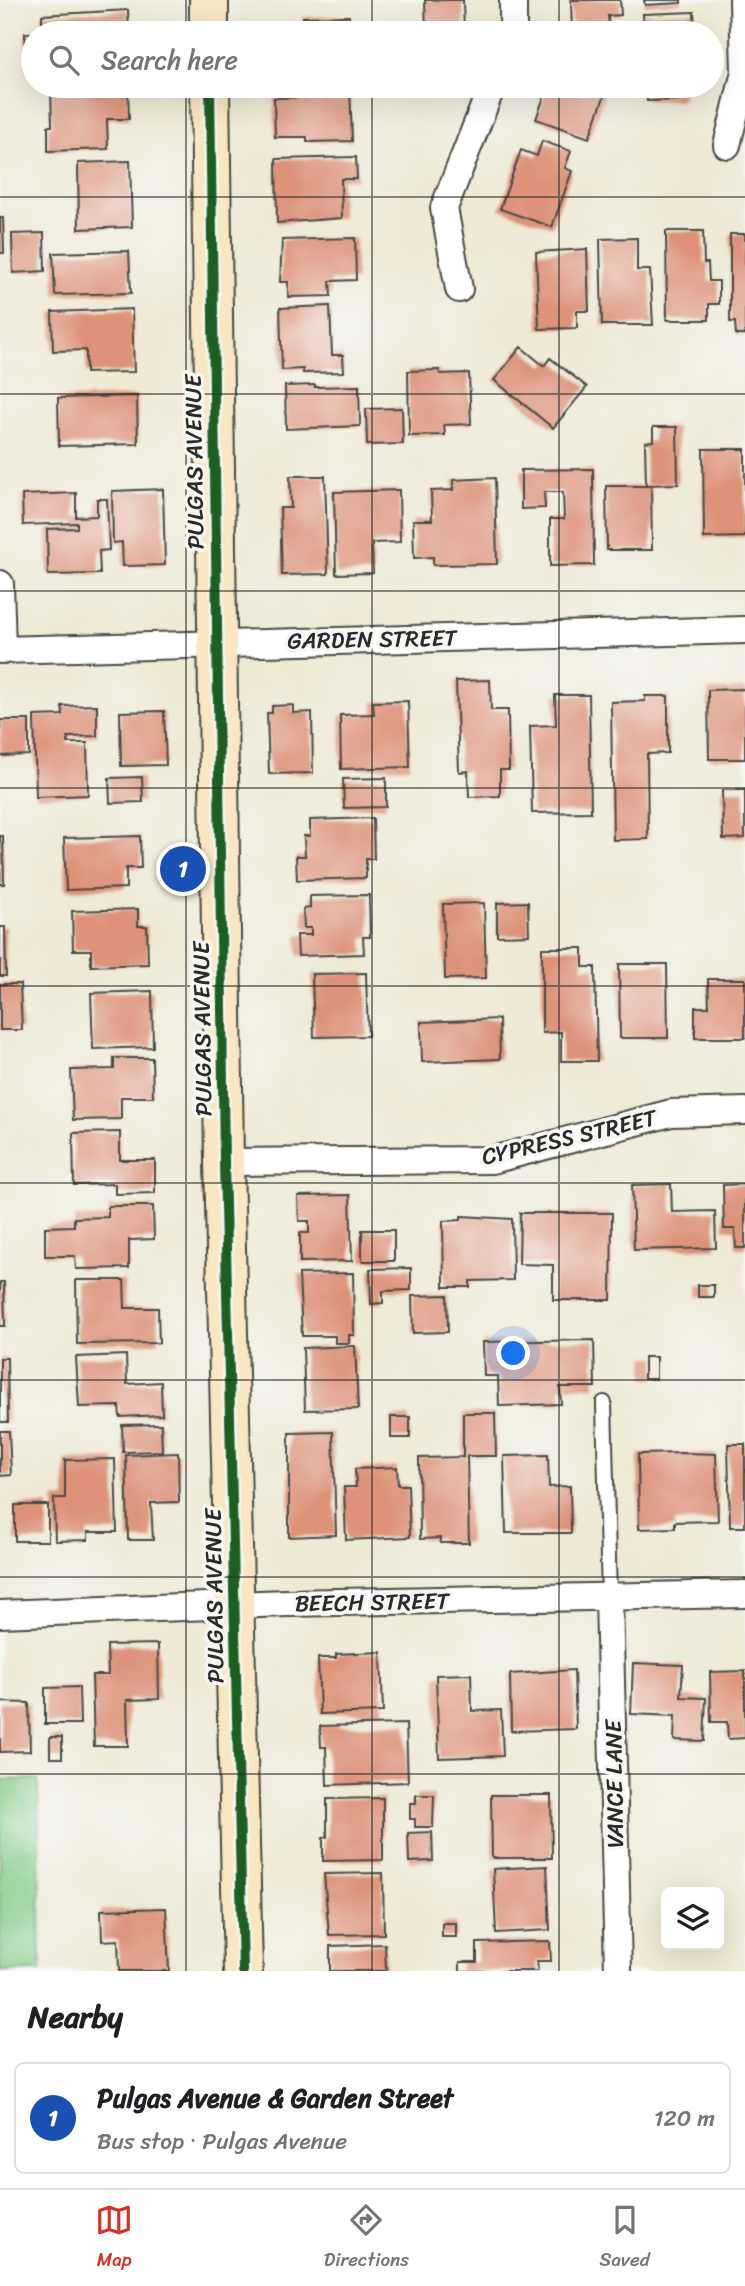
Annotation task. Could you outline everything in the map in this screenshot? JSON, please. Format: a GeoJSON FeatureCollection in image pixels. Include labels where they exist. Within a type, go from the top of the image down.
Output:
{"type":"FeatureCollection","features":[{"type":"Feature","properties":{"kind":"street"},"geometry":{"type":"LineString","coordinates":[[209,0],[209,21]]}},
{"type":"Feature","properties":{"kind":"street"},"geometry":{"type":"LineString","coordinates":[[513,0],[513,21]]}},
{"type":"Feature","properties":{"kind":"street"},"geometry":{"type":"LineString","coordinates":[[727,145],[745,72],[743,0]]}},
{"type":"Feature","properties":{"kind":"street","name":"PULGAS AVENUE"},"geometry":{"type":"LineString","coordinates":[[210,98],[224,1162],[243,1971]]}},
{"type":"Feature","properties":{"kind":"street"},"geometry":{"type":"LineString","coordinates":[[459,289],[444,208],[487,98]]}},
{"type":"Feature","properties":{"kind":"street"},"geometry":{"type":"LineString","coordinates":[[0,584],[1,650]]}},
{"type":"Feature","properties":{"kind":"street","name":"GARDEN STREET"},"geometry":{"type":"LineString","coordinates":[[1,650],[218,642],[745,630]]}},
{"type":"Feature","properties":{"kind":"street","name":"CYPRESS STREET"},"geometry":{"type":"LineString","coordinates":[[224,1162],[492,1160],[671,1113],[745,1111]]}},
{"type":"Feature","properties":{"kind":"street","name":"BEECH STREET"},"geometry":{"type":"LineString","coordinates":[[0,1614],[745,1594]]}},
{"type":"Feature","properties":{"kind":"street","name":"VANCE LANE"},"geometry":{"type":"LineString","coordinates":[[609,1598],[618,1971]]}},
{"type":"Feature","properties":{"kind":"lane"},"geometry":{"type":"LineString","coordinates":[[604,1403],[609,1598]]}},
{"type":"Feature","properties":{"kind":"green space"},"geometry":{"type":"Polygon","coordinates":[[[38,1779],[41,1971],[0,1971],[0,1780],[38,1779]]]}},
{"type":"Feature","properties":{"kind":"building"},"geometry":{"type":"Polygon","coordinates":[[[425,0],[463,0],[464,21],[426,21],[425,0]]]}},
{"type":"Feature","properties":{"kind":"building"},"geometry":{"type":"Polygon","coordinates":[[[571,0],[620,0],[621,15],[608,16],[608,21],[572,21],[571,0]]]}},
{"type":"Feature","properties":{"kind":"building"},"geometry":{"type":"Polygon","coordinates":[[[644,0],[681,0],[681,3],[645,5],[644,0]]]}},
{"type":"Feature","properties":{"kind":"building"},"geometry":{"type":"Polygon","coordinates":[[[128,10],[128,21],[42,21],[42,15],[128,10]]]}},
{"type":"Feature","properties":{"kind":"building"},"geometry":{"type":"Polygon","coordinates":[[[694,12],[694,21],[643,21],[643,14],[694,12]]]}},
{"type":"Feature","properties":{"kind":"building"},"geometry":{"type":"Polygon","coordinates":[[[349,16],[349,21],[304,21],[303,17],[349,16]]]}},
{"type":"Feature","properties":{"kind":"building"},"geometry":{"type":"Polygon","coordinates":[[[51,98],[128,98],[129,119],[107,119],[108,149],[48,151],[48,126],[52,126],[51,98]]]}},
{"type":"Feature","properties":{"kind":"building"},"geometry":{"type":"Polygon","coordinates":[[[274,98],[350,98],[352,141],[307,142],[307,137],[275,137],[274,98]]]}},
{"type":"Feature","properties":{"kind":"building"},"geometry":{"type":"Polygon","coordinates":[[[544,98],[604,98],[589,138],[536,119],[544,98]]]}},
{"type":"Feature","properties":{"kind":"building"},"geometry":{"type":"Polygon","coordinates":[[[647,98],[683,98],[683,100],[647,101],[647,98]]]}},
{"type":"Feature","properties":{"kind":"building"},"geometry":{"type":"Polygon","coordinates":[[[542,141],[571,151],[565,168],[572,171],[552,227],[500,209],[521,150],[537,156],[542,141]]]}},
{"type":"Feature","properties":{"kind":"building"},"geometry":{"type":"Polygon","coordinates":[[[356,157],[357,179],[341,179],[342,218],[277,223],[276,159],[356,157]]]}},
{"type":"Feature","properties":{"kind":"building"},"geometry":{"type":"Polygon","coordinates":[[[130,161],[132,227],[79,229],[78,163],[130,161]]]}},
{"type":"Feature","properties":{"kind":"building"},"geometry":{"type":"Polygon","coordinates":[[[0,218],[3,218],[4,253],[0,253],[0,218]]]}},
{"type":"Feature","properties":{"kind":"building"},"geometry":{"type":"Polygon","coordinates":[[[666,231],[703,231],[704,263],[708,263],[709,281],[719,281],[719,304],[709,304],[709,320],[667,320],[666,231]]]}},
{"type":"Feature","properties":{"kind":"building"},"geometry":{"type":"Polygon","coordinates":[[[44,233],[45,271],[13,273],[12,234],[44,233]]]}},
{"type":"Feature","properties":{"kind":"building"},"geometry":{"type":"Polygon","coordinates":[[[730,234],[745,234],[745,335],[736,335],[735,322],[730,322],[730,234]]]}},
{"type":"Feature","properties":{"kind":"building"},"geometry":{"type":"Polygon","coordinates":[[[355,238],[356,280],[330,281],[331,296],[288,297],[288,282],[280,282],[282,240],[355,238]]]}},
{"type":"Feature","properties":{"kind":"building"},"geometry":{"type":"Polygon","coordinates":[[[637,238],[637,270],[650,270],[653,325],[602,325],[600,239],[637,238]]]}},
{"type":"Feature","properties":{"kind":"building"},"geometry":{"type":"Polygon","coordinates":[[[587,249],[589,311],[577,311],[577,328],[539,329],[536,252],[587,249]]]}},
{"type":"Feature","properties":{"kind":"building"},"geometry":{"type":"Polygon","coordinates":[[[129,251],[131,293],[55,295],[53,253],[129,251]]]}},
{"type":"Feature","properties":{"kind":"building"},"geometry":{"type":"Polygon","coordinates":[[[330,306],[332,355],[343,355],[344,372],[303,373],[303,369],[282,370],[280,308],[330,306]]]}},
{"type":"Feature","properties":{"kind":"building"},"geometry":{"type":"Polygon","coordinates":[[[132,309],[134,372],[86,373],[86,350],[53,351],[52,312],[132,309]]]}},
{"type":"Feature","properties":{"kind":"building"},"geometry":{"type":"Polygon","coordinates":[[[521,347],[544,366],[550,358],[587,387],[553,428],[494,380],[521,347]]]}},
{"type":"Feature","properties":{"kind":"building"},"geometry":{"type":"Polygon","coordinates":[[[439,370],[440,374],[469,373],[471,424],[444,425],[445,435],[409,436],[408,371],[439,370]]]}},
{"type":"Feature","properties":{"kind":"building"},"geometry":{"type":"Polygon","coordinates":[[[285,386],[359,386],[360,426],[286,429],[285,386]]]}},
{"type":"Feature","properties":{"kind":"building"},"geometry":{"type":"Polygon","coordinates":[[[137,396],[138,444],[59,446],[58,398],[137,396]]]}},
{"type":"Feature","properties":{"kind":"building"},"geometry":{"type":"Polygon","coordinates":[[[402,408],[403,444],[367,445],[366,409],[402,408]]]}},
{"type":"Feature","properties":{"kind":"building"},"geometry":{"type":"Polygon","coordinates":[[[653,427],[677,427],[678,484],[646,485],[645,442],[653,441],[653,427]]]}},
{"type":"Feature","properties":{"kind":"building"},"geometry":{"type":"Polygon","coordinates":[[[703,449],[745,449],[745,537],[704,538],[703,449]]]}},
{"type":"Feature","properties":{"kind":"building"},"geometry":{"type":"Polygon","coordinates":[[[593,469],[594,565],[550,566],[550,519],[564,519],[563,492],[544,492],[545,508],[521,509],[521,470],[593,469]]]}},
{"type":"Feature","properties":{"kind":"building"},"geometry":{"type":"Polygon","coordinates":[[[290,476],[325,476],[328,574],[282,575],[280,508],[291,508],[290,476]]]}},
{"type":"Feature","properties":{"kind":"building"},"geometry":{"type":"Polygon","coordinates":[[[495,478],[497,564],[433,565],[433,557],[414,558],[413,520],[432,520],[431,491],[453,490],[453,480],[495,478]]]}},
{"type":"Feature","properties":{"kind":"building"},"geometry":{"type":"Polygon","coordinates":[[[606,486],[651,486],[652,550],[607,550],[606,486]]]}},
{"type":"Feature","properties":{"kind":"building"},"geometry":{"type":"Polygon","coordinates":[[[163,489],[165,565],[123,566],[122,542],[113,543],[112,491],[163,489]]]}},
{"type":"Feature","properties":{"kind":"building"},"geometry":{"type":"Polygon","coordinates":[[[399,490],[400,542],[372,543],[373,573],[336,574],[334,492],[399,490]]]}},
{"type":"Feature","properties":{"kind":"building"},"geometry":{"type":"Polygon","coordinates":[[[76,493],[76,517],[97,516],[97,499],[107,499],[109,550],[99,551],[100,574],[48,575],[47,529],[77,528],[77,523],[23,525],[22,495],[76,493]]]}},
{"type":"Feature","properties":{"kind":"building"},"geometry":{"type":"Polygon","coordinates":[[[490,680],[491,710],[508,710],[509,770],[500,770],[500,796],[469,797],[468,771],[459,772],[456,681],[490,680]]]}},
{"type":"Feature","properties":{"kind":"building"},"geometry":{"type":"Polygon","coordinates":[[[745,689],[745,759],[709,759],[708,690],[745,689]]]}},
{"type":"Feature","properties":{"kind":"building"},"geometry":{"type":"Polygon","coordinates":[[[555,695],[589,695],[591,812],[532,813],[530,726],[556,725],[555,695]]]}},
{"type":"Feature","properties":{"kind":"building"},"geometry":{"type":"Polygon","coordinates":[[[645,696],[668,696],[668,753],[647,754],[648,839],[613,840],[611,702],[645,701],[645,696]]]}},
{"type":"Feature","properties":{"kind":"building"},"geometry":{"type":"Polygon","coordinates":[[[408,701],[410,767],[341,769],[340,715],[374,714],[373,702],[408,701]]]}},
{"type":"Feature","properties":{"kind":"building"},"geometry":{"type":"Polygon","coordinates":[[[97,705],[97,736],[68,737],[68,743],[87,743],[88,795],[36,797],[34,716],[63,715],[62,706],[97,705]]]}},
{"type":"Feature","properties":{"kind":"building"},"geometry":{"type":"Polygon","coordinates":[[[293,705],[293,713],[312,712],[313,773],[269,774],[267,713],[272,713],[272,706],[293,705]]]}},
{"type":"Feature","properties":{"kind":"building"},"geometry":{"type":"Polygon","coordinates":[[[164,711],[166,765],[121,766],[120,712],[164,711]]]}},
{"type":"Feature","properties":{"kind":"building"},"geometry":{"type":"Polygon","coordinates":[[[0,720],[29,720],[29,755],[0,756],[0,720]]]}},
{"type":"Feature","properties":{"kind":"building"},"geometry":{"type":"Polygon","coordinates":[[[142,777],[143,802],[110,803],[109,778],[142,777]]]}},
{"type":"Feature","properties":{"kind":"building"},"geometry":{"type":"Polygon","coordinates":[[[386,778],[386,807],[344,808],[343,779],[386,778]]]}},
{"type":"Feature","properties":{"kind":"building"},"geometry":{"type":"Polygon","coordinates":[[[722,790],[745,790],[745,838],[723,839],[722,790]]]}},
{"type":"Feature","properties":{"kind":"building"},"geometry":{"type":"Polygon","coordinates":[[[373,818],[374,859],[366,859],[366,878],[297,880],[296,856],[305,856],[304,836],[310,836],[310,820],[373,818]]]}},
{"type":"Feature","properties":{"kind":"building"},"geometry":{"type":"Polygon","coordinates":[[[0,836],[3,836],[4,884],[0,884],[0,836]]]}},
{"type":"Feature","properties":{"kind":"building"},"geometry":{"type":"Polygon","coordinates":[[[140,836],[141,868],[126,868],[126,888],[66,890],[64,838],[140,836]]]}},
{"type":"Feature","properties":{"kind":"building"},"geometry":{"type":"Polygon","coordinates":[[[369,895],[370,937],[363,937],[364,954],[298,956],[297,935],[311,935],[311,928],[304,928],[303,909],[310,908],[310,896],[369,895]]]}},
{"type":"Feature","properties":{"kind":"building"},"geometry":{"type":"Polygon","coordinates":[[[528,902],[529,935],[497,936],[497,903],[528,902]]]}},
{"type":"Feature","properties":{"kind":"building"},"geometry":{"type":"Polygon","coordinates":[[[484,903],[486,978],[445,979],[443,904],[484,903]]]}},
{"type":"Feature","properties":{"kind":"building"},"geometry":{"type":"Polygon","coordinates":[[[138,909],[138,926],[147,926],[148,964],[91,966],[91,950],[73,950],[72,911],[138,909]]]}},
{"type":"Feature","properties":{"kind":"building"},"geometry":{"type":"Polygon","coordinates":[[[0,927],[5,927],[6,976],[0,976],[0,927]]]}},
{"type":"Feature","properties":{"kind":"building"},"geometry":{"type":"Polygon","coordinates":[[[542,948],[583,948],[583,967],[595,967],[597,1061],[561,1061],[561,1032],[542,1033],[542,948]]]}},
{"type":"Feature","properties":{"kind":"building"},"geometry":{"type":"Polygon","coordinates":[[[619,964],[667,964],[668,1038],[620,1038],[619,964]]]}},
{"type":"Feature","properties":{"kind":"building"},"geometry":{"type":"Polygon","coordinates":[[[366,973],[368,1036],[314,1037],[312,974],[366,973]]]}},
{"type":"Feature","properties":{"kind":"building"},"geometry":{"type":"Polygon","coordinates":[[[708,979],[745,979],[745,1038],[695,1038],[695,1007],[709,1007],[708,979]]]}},
{"type":"Feature","properties":{"kind":"building"},"geometry":{"type":"Polygon","coordinates":[[[0,984],[20,984],[22,1030],[0,1030],[0,984]]]}},
{"type":"Feature","properties":{"kind":"building"},"geometry":{"type":"Polygon","coordinates":[[[152,991],[153,1047],[93,1049],[91,993],[152,991]]]}},
{"type":"Feature","properties":{"kind":"building"},"geometry":{"type":"Polygon","coordinates":[[[499,1019],[500,1059],[422,1062],[421,1022],[499,1019]]]}},
{"type":"Feature","properties":{"kind":"building"},"geometry":{"type":"Polygon","coordinates":[[[114,1058],[152,1058],[153,1097],[121,1097],[121,1119],[73,1120],[71,1070],[114,1069],[114,1058]]]}},
{"type":"Feature","properties":{"kind":"building"},"geometry":{"type":"Polygon","coordinates":[[[120,1132],[120,1160],[155,1160],[155,1193],[115,1194],[115,1184],[74,1185],[73,1133],[120,1132]]]}},
{"type":"Feature","properties":{"kind":"building"},"geometry":{"type":"Polygon","coordinates":[[[671,1184],[672,1212],[715,1211],[716,1248],[634,1250],[632,1185],[671,1184]]]}},
{"type":"Feature","properties":{"kind":"building"},"geometry":{"type":"Polygon","coordinates":[[[745,1184],[745,1248],[736,1248],[735,1229],[724,1229],[723,1185],[745,1184]]]}},
{"type":"Feature","properties":{"kind":"building"},"geometry":{"type":"Polygon","coordinates":[[[350,1195],[352,1261],[300,1262],[300,1233],[309,1233],[309,1221],[299,1221],[298,1196],[350,1195]]]}},
{"type":"Feature","properties":{"kind":"building"},"geometry":{"type":"Polygon","coordinates":[[[108,1206],[153,1206],[154,1239],[129,1240],[129,1268],[76,1269],[75,1256],[45,1256],[45,1227],[74,1226],[74,1218],[108,1217],[108,1206]]]}},
{"type":"Feature","properties":{"kind":"building"},"geometry":{"type":"Polygon","coordinates":[[[520,1213],[612,1213],[611,1300],[553,1300],[553,1265],[519,1264],[520,1213]]]}},
{"type":"Feature","properties":{"kind":"building"},"geometry":{"type":"Polygon","coordinates":[[[461,1216],[512,1219],[513,1280],[470,1281],[470,1287],[444,1287],[443,1221],[461,1220],[461,1216]]]}},
{"type":"Feature","properties":{"kind":"building"},"geometry":{"type":"Polygon","coordinates":[[[362,1230],[394,1230],[394,1261],[362,1261],[362,1230]]]}},
{"type":"Feature","properties":{"kind":"building"},"geometry":{"type":"Polygon","coordinates":[[[411,1268],[411,1290],[383,1291],[383,1303],[371,1304],[370,1269],[411,1268]]]}},
{"type":"Feature","properties":{"kind":"building"},"geometry":{"type":"Polygon","coordinates":[[[353,1273],[354,1335],[349,1335],[349,1343],[335,1343],[335,1336],[302,1336],[299,1274],[353,1273]]]}},
{"type":"Feature","properties":{"kind":"building"},"geometry":{"type":"Polygon","coordinates":[[[76,1280],[124,1280],[125,1308],[158,1308],[159,1343],[77,1344],[76,1280]]]}},
{"type":"Feature","properties":{"kind":"building"},"geometry":{"type":"Polygon","coordinates":[[[0,1282],[4,1282],[5,1326],[0,1326],[0,1282]]]}},
{"type":"Feature","properties":{"kind":"building"},"geometry":{"type":"Polygon","coordinates":[[[698,1285],[714,1285],[714,1297],[698,1297],[698,1285]]]}},
{"type":"Feature","properties":{"kind":"building"},"geometry":{"type":"Polygon","coordinates":[[[447,1295],[448,1332],[413,1333],[412,1296],[447,1295]]]}},
{"type":"Feature","properties":{"kind":"building"},"geometry":{"type":"Polygon","coordinates":[[[594,1340],[595,1387],[560,1387],[561,1404],[499,1406],[498,1376],[484,1376],[483,1342],[594,1340]]]}},
{"type":"Feature","properties":{"kind":"building"},"geometry":{"type":"Polygon","coordinates":[[[355,1346],[358,1409],[305,1410],[303,1348],[355,1346]]]}},
{"type":"Feature","properties":{"kind":"building"},"geometry":{"type":"Polygon","coordinates":[[[126,1355],[127,1384],[161,1382],[162,1415],[120,1417],[119,1406],[79,1407],[76,1357],[126,1355]]]}},
{"type":"Feature","properties":{"kind":"building"},"geometry":{"type":"Polygon","coordinates":[[[644,1357],[656,1357],[656,1379],[644,1379],[644,1357]]]}},
{"type":"Feature","properties":{"kind":"building"},"geometry":{"type":"Polygon","coordinates":[[[0,1358],[7,1358],[8,1422],[0,1422],[0,1358]]]}},
{"type":"Feature","properties":{"kind":"building"},"geometry":{"type":"Polygon","coordinates":[[[463,1413],[495,1413],[496,1456],[467,1456],[469,1543],[440,1543],[440,1538],[420,1539],[419,1458],[463,1457],[463,1413]]]}},
{"type":"Feature","properties":{"kind":"building"},"geometry":{"type":"Polygon","coordinates":[[[391,1417],[410,1417],[410,1438],[391,1438],[391,1417]]]}},
{"type":"Feature","properties":{"kind":"building"},"geometry":{"type":"Polygon","coordinates":[[[161,1424],[162,1451],[123,1452],[122,1425],[161,1424]]]}},
{"type":"Feature","properties":{"kind":"building"},"geometry":{"type":"Polygon","coordinates":[[[0,1431],[9,1431],[11,1475],[0,1476],[0,1431]]]}},
{"type":"Feature","properties":{"kind":"building"},"geometry":{"type":"Polygon","coordinates":[[[333,1432],[336,1535],[289,1537],[289,1433],[333,1432]]]}},
{"type":"Feature","properties":{"kind":"building"},"geometry":{"type":"Polygon","coordinates":[[[728,1444],[745,1444],[745,1527],[730,1527],[728,1444]]]}},
{"type":"Feature","properties":{"kind":"building"},"geometry":{"type":"Polygon","coordinates":[[[178,1453],[179,1502],[151,1503],[153,1540],[128,1540],[126,1455],[178,1453]]]}},
{"type":"Feature","properties":{"kind":"building"},"geometry":{"type":"Polygon","coordinates":[[[638,1454],[716,1454],[718,1521],[675,1522],[675,1528],[639,1529],[638,1454]]]}},
{"type":"Feature","properties":{"kind":"building"},"geometry":{"type":"Polygon","coordinates":[[[548,1455],[549,1487],[570,1486],[571,1533],[506,1533],[504,1456],[548,1455]]]}},
{"type":"Feature","properties":{"kind":"building"},"geometry":{"type":"Polygon","coordinates":[[[115,1459],[117,1532],[88,1532],[88,1540],[55,1541],[54,1498],[65,1498],[65,1460],[115,1459]]]}},
{"type":"Feature","properties":{"kind":"building"},"geometry":{"type":"Polygon","coordinates":[[[397,1467],[398,1485],[408,1485],[410,1537],[346,1540],[344,1487],[356,1487],[355,1469],[397,1467]]]}},
{"type":"Feature","properties":{"kind":"building"},"geometry":{"type":"Polygon","coordinates":[[[15,1505],[48,1505],[48,1541],[15,1541],[15,1505]]]}},
{"type":"Feature","properties":{"kind":"building"},"geometry":{"type":"Polygon","coordinates":[[[158,1644],[159,1699],[127,1700],[128,1746],[94,1746],[92,1675],[108,1675],[107,1645],[158,1644]]]}},
{"type":"Feature","properties":{"kind":"building"},"geometry":{"type":"Polygon","coordinates":[[[381,1652],[383,1712],[320,1714],[318,1658],[336,1658],[336,1654],[381,1652]]]}},
{"type":"Feature","properties":{"kind":"building"},"geometry":{"type":"Polygon","coordinates":[[[633,1663],[683,1665],[681,1697],[706,1698],[704,1741],[674,1740],[675,1716],[631,1714],[633,1663]]]}},
{"type":"Feature","properties":{"kind":"building"},"geometry":{"type":"Polygon","coordinates":[[[574,1670],[576,1729],[511,1731],[510,1674],[574,1670]]]}},
{"type":"Feature","properties":{"kind":"building"},"geometry":{"type":"Polygon","coordinates":[[[745,1671],[745,1738],[728,1739],[727,1722],[711,1722],[710,1672],[745,1671]]]}},
{"type":"Feature","properties":{"kind":"building"},"geometry":{"type":"Polygon","coordinates":[[[471,1674],[472,1711],[501,1710],[503,1756],[439,1758],[436,1675],[471,1674]]]}},
{"type":"Feature","properties":{"kind":"building"},"geometry":{"type":"Polygon","coordinates":[[[79,1687],[80,1724],[45,1724],[45,1688],[79,1687]]]}},
{"type":"Feature","properties":{"kind":"building"},"geometry":{"type":"Polygon","coordinates":[[[0,1702],[29,1703],[30,1751],[0,1752],[0,1702]]]}},
{"type":"Feature","properties":{"kind":"building"},"geometry":{"type":"Polygon","coordinates":[[[406,1724],[408,1782],[327,1785],[326,1747],[321,1747],[320,1726],[406,1724]]]}},
{"type":"Feature","properties":{"kind":"building"},"geometry":{"type":"Polygon","coordinates":[[[50,1737],[62,1737],[62,1758],[50,1758],[50,1737]]]}},
{"type":"Feature","properties":{"kind":"building"},"geometry":{"type":"Polygon","coordinates":[[[416,1795],[434,1795],[433,1827],[415,1827],[415,1819],[410,1819],[410,1803],[416,1803],[416,1795]]]}},
{"type":"Feature","properties":{"kind":"building"},"geometry":{"type":"Polygon","coordinates":[[[491,1795],[551,1795],[552,1858],[492,1858],[491,1795]]]}},
{"type":"Feature","properties":{"kind":"building"},"geometry":{"type":"Polygon","coordinates":[[[383,1798],[383,1860],[323,1861],[323,1838],[327,1837],[327,1799],[383,1798]]]}},
{"type":"Feature","properties":{"kind":"building"},"geometry":{"type":"Polygon","coordinates":[[[432,1832],[433,1861],[409,1862],[408,1833],[432,1832]]]}},
{"type":"Feature","properties":{"kind":"building"},"geometry":{"type":"Polygon","coordinates":[[[547,1866],[550,1930],[496,1933],[493,1869],[547,1866]]]}},
{"type":"Feature","properties":{"kind":"building"},"geometry":{"type":"Polygon","coordinates":[[[383,1873],[384,1934],[329,1935],[324,1874],[383,1873]]]}},
{"type":"Feature","properties":{"kind":"building"},"geometry":{"type":"Polygon","coordinates":[[[166,1908],[169,1971],[119,1971],[118,1940],[102,1941],[101,1910],[166,1908]]]}},
{"type":"Feature","properties":{"kind":"building"},"geometry":{"type":"Polygon","coordinates":[[[442,1923],[456,1923],[456,1937],[442,1937],[442,1923]]]}},
{"type":"Feature","properties":{"kind":"building"},"geometry":{"type":"Polygon","coordinates":[[[550,1941],[551,1961],[537,1961],[538,1971],[460,1971],[460,1962],[477,1962],[477,1943],[550,1941]]]}},
{"type":"Feature","properties":{"kind":"building"},"geometry":{"type":"Polygon","coordinates":[[[385,1944],[386,1971],[330,1971],[330,1946],[385,1944]]]}},
{"type":"Feature","properties":{"kind":"cycle path"},"geometry":{"type":"LineString","coordinates":[[210,98],[224,1162],[243,1971]]}},
{"type":"Feature","properties":{"kind":"place","name":"Pulgas Avenue & Garden Street"},"geometry":{"type":"Point","coordinates":[183,869]}}]}
